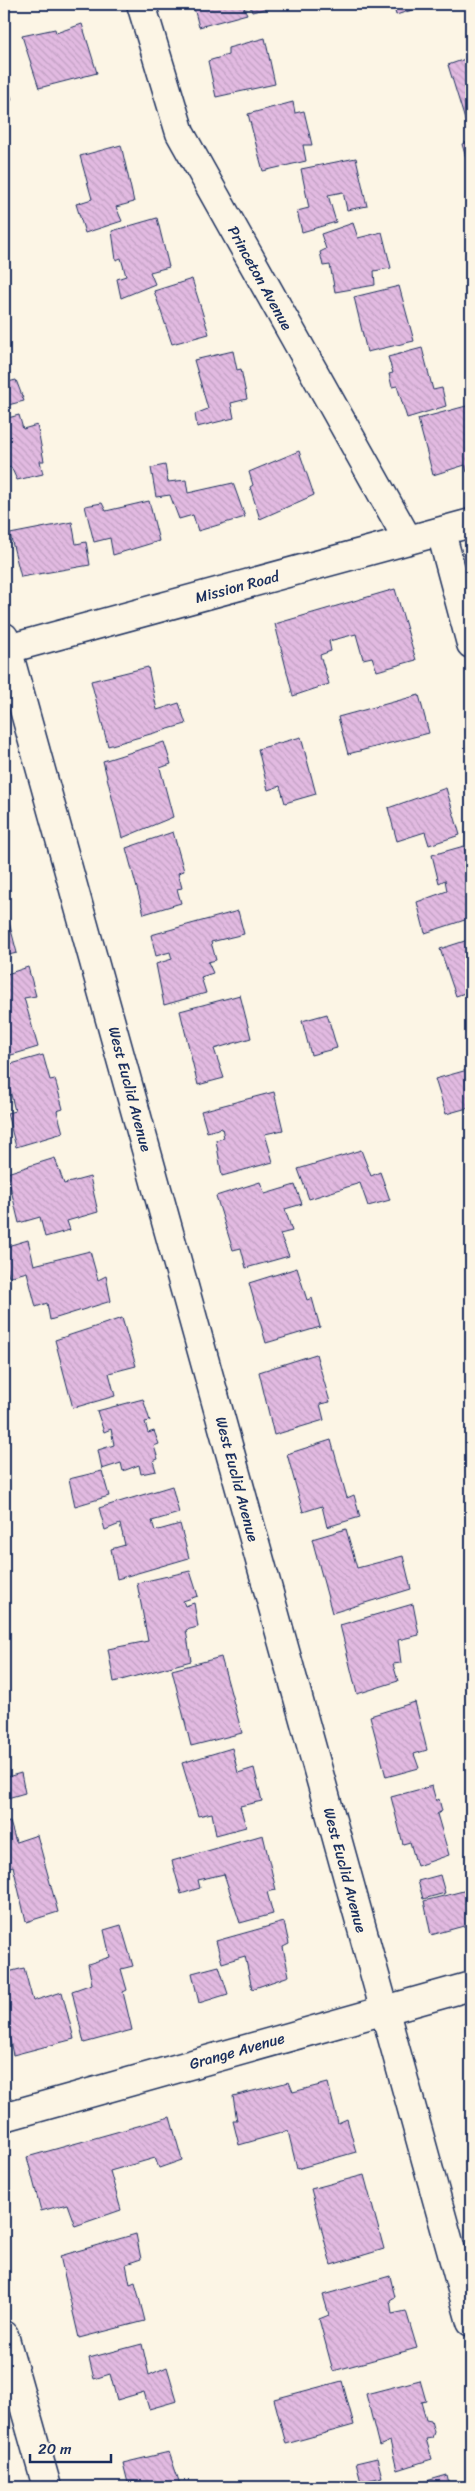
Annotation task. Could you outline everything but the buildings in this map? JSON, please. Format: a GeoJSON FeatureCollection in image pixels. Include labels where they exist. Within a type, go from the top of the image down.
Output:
{"type":"FeatureCollection","features":[{"type":"Feature","properties":{"kind":"street","name":"Princeton Avenue"},"geometry":{"type":"LineString","coordinates":[[141,4],[180,133],[408,540]]}},
{"type":"Feature","properties":{"kind":"street","name":"Mission Road"},"geometry":{"type":"LineString","coordinates":[[5,645],[471,523]]}},
{"type":"Feature","properties":{"kind":"street"},"geometry":{"type":"LineString","coordinates":[[441,532],[471,644]]}},
{"type":"Feature","properties":{"kind":"street","name":"West Euclid Avenue"},"geometry":{"type":"LineString","coordinates":[[5,645],[471,2322]]}},
{"type":"Feature","properties":{"kind":"street","name":"Grange Avenue"},"geometry":{"type":"LineString","coordinates":[[4,2117],[471,1986]]}},
{"type":"Feature","properties":{"kind":"street"},"geometry":{"type":"LineString","coordinates":[[4,2335],[47,2487]]}}]}
